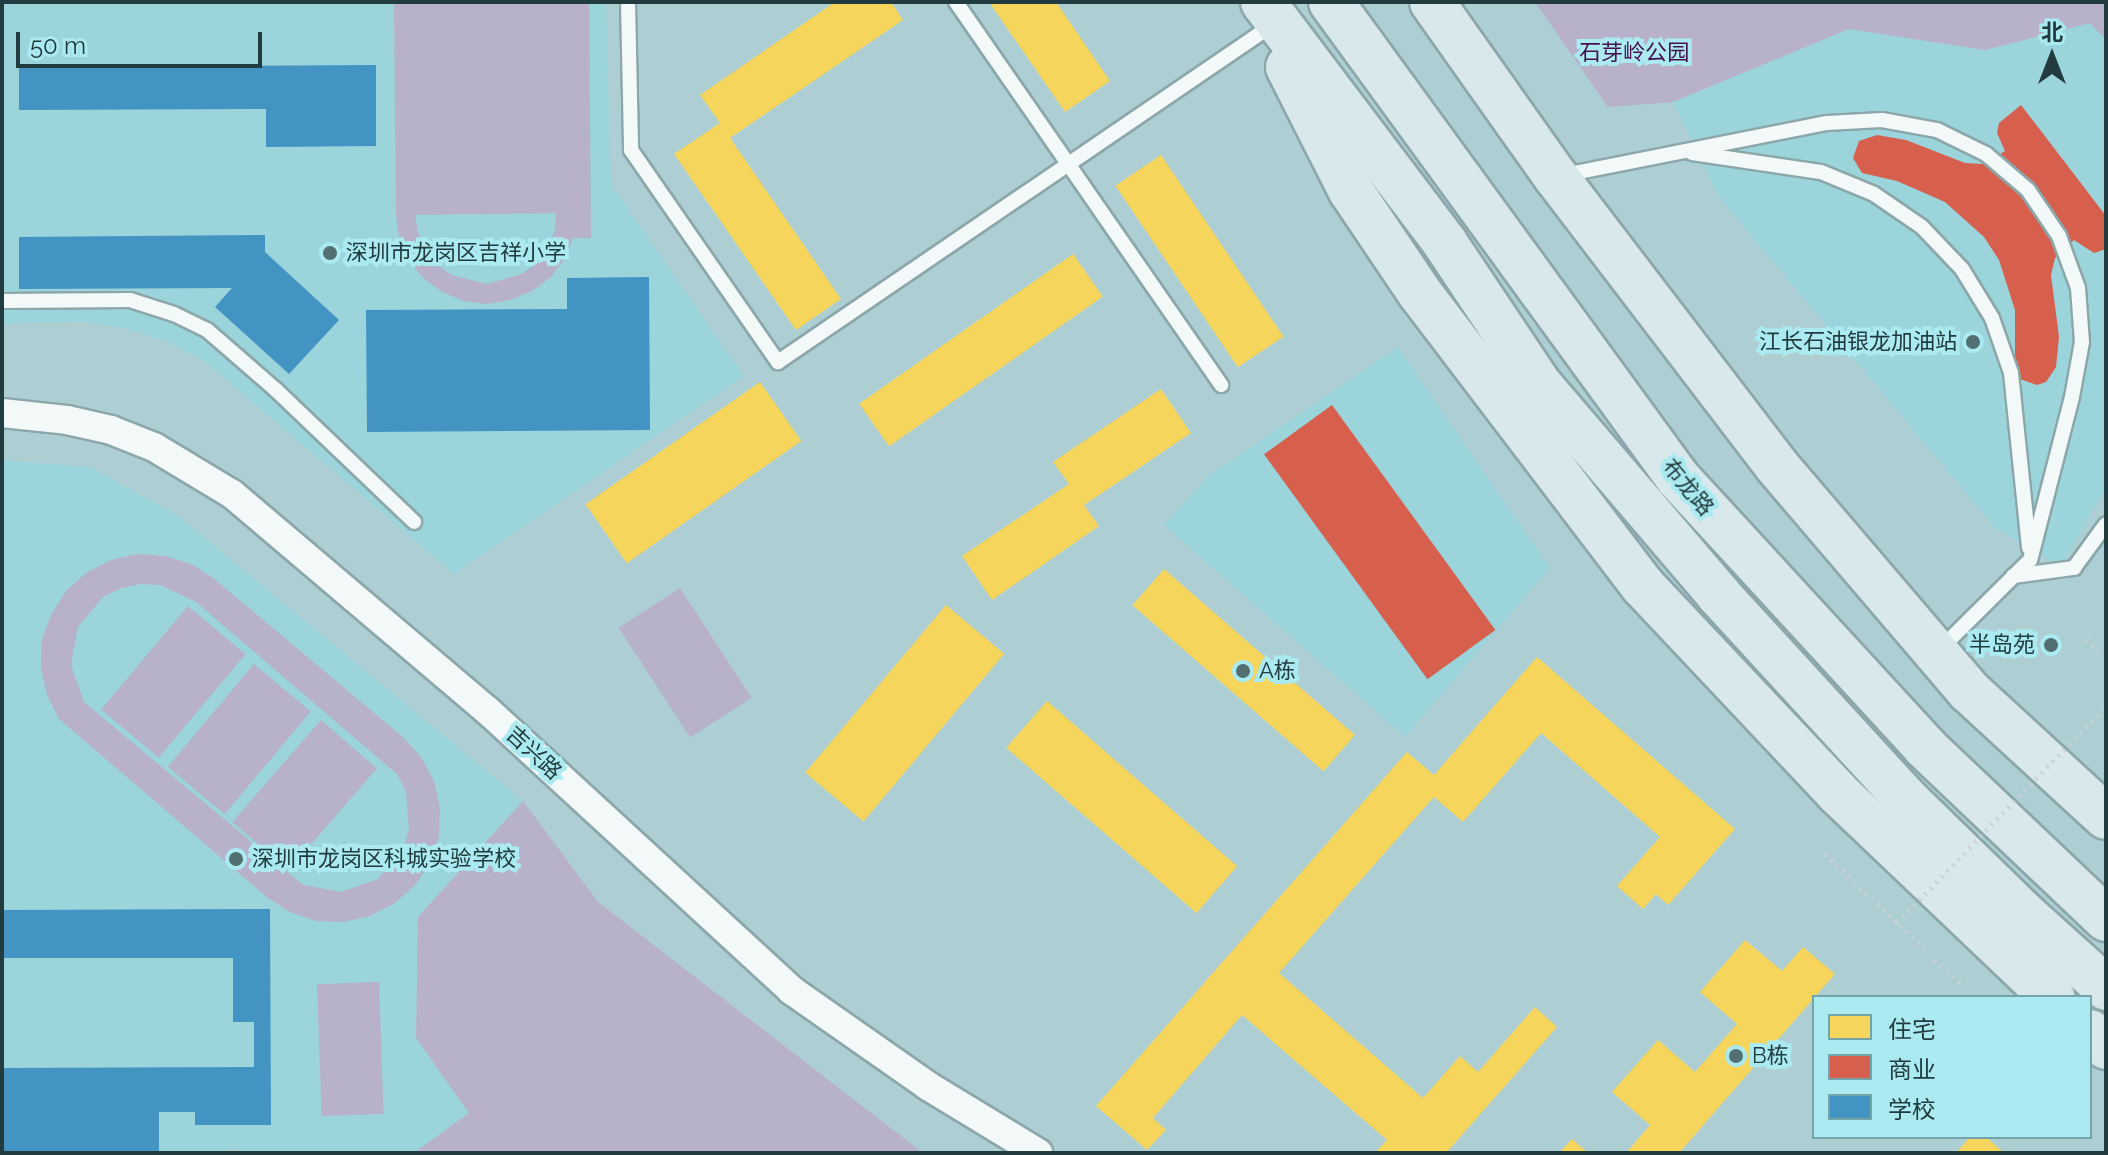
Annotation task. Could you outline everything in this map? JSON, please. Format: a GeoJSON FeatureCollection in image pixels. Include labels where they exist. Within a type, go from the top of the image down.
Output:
{"type":"FeatureCollection","features":[{"type":"Feature","properties":{"kind":"main road","name":"布龙路"},"geometry":{"type":"LineString","coordinates":[[1331,2],[1678,478],[1925,747],[2106,919]]}},
{"type":"Feature","properties":{"kind":"main road"},"geometry":{"type":"LineString","coordinates":[[1432,2],[1556,177],[1776,465],[1969,691],[2106,817]]}},
{"type":"Feature","properties":{"kind":"main road"},"geometry":{"type":"LineString","coordinates":[[1265,10],[1445,243],[1539,384],[1719,595],[1905,798],[2024,914],[2106,988]]}},
{"type":"Feature","properties":{"kind":"main road"},"geometry":{"type":"LineString","coordinates":[[1265,10],[1297,90],[1351,191],[1419,292],[1643,586],[1838,793],[2050,995]]}},
{"type":"Feature","properties":{"kind":"main road"},"geometry":{"type":"LineString","coordinates":[[1469,195],[1539,384],[1678,478]]}},
{"type":"Feature","properties":{"kind":"main road"},"geometry":{"type":"LineString","coordinates":[[1969,691],[2106,775]]}},
{"type":"Feature","properties":{"kind":"street","name":"吉兴路"},"geometry":{"type":"LineString","coordinates":[[2,413],[67,420],[111,430],[154,447],[232,494],[488,711],[791,990],[928,1086],[1038,1153]]}},
{"type":"Feature","properties":{"kind":"lane"},"geometry":{"type":"LineString","coordinates":[[628,2],[631,150],[778,362],[1068,164],[1265,10]]}},
{"type":"Feature","properties":{"kind":"lane"},"geometry":{"type":"LineString","coordinates":[[956,2],[1221,385]]}},
{"type":"Feature","properties":{"kind":"lane"},"geometry":{"type":"LineString","coordinates":[[1556,177],[1827,123],[1882,120],[1937,130],[1986,154],[2028,190],[2059,236],[2078,288],[2082,342],[2072,397],[2030,560],[1936,653]]}},
{"type":"Feature","properties":{"kind":"lane"},"geometry":{"type":"LineString","coordinates":[[1680,152],[1821,172],[1874,194],[1922,227],[1962,269],[1992,318],[2011,373],[2030,560]]}},
{"type":"Feature","properties":{"kind":"lane"},"geometry":{"type":"LineString","coordinates":[[2,301],[130,300],[174,314],[207,330],[276,390],[414,522]]}},
{"type":"Feature","properties":{"kind":"lane"},"geometry":{"type":"LineString","coordinates":[[2013,576],[2074,568],[2101,546],[2106,524]]}},
{"type":"Feature","properties":{"kind":"path"},"geometry":{"type":"LineString","coordinates":[[2086,639],[2106,657]]}},
{"type":"Feature","properties":{"kind":"path"},"geometry":{"type":"LineString","coordinates":[[1897,923],[2106,706]]}},
{"type":"Feature","properties":{"kind":"path"},"geometry":{"type":"LineString","coordinates":[[1825,854],[1961,984]]}},
{"type":"Feature","properties":{"kind":"shaded area","name":"深圳市龙岗区吉祥小学"},"geometry":{"type":"Polygon","coordinates":[[[2,2],[606,2],[611,184],[744,376],[454,574],[203,360],[165,341],[124,328],[82,322],[2,324],[2,2]]]}},
{"type":"Feature","properties":{"kind":"shaded area","name":"江长石油银龙加油站"},"geometry":{"type":"Polygon","coordinates":[[[2090,23],[2106,40],[2106,487],[2061,566],[1995,528],[1718,196],[1673,102],[1849,29],[1985,50],[2090,23]]]}},
{"type":"Feature","properties":{"kind":"shaded area"},"geometry":{"type":"Polygon","coordinates":[[[1398,347],[1550,568],[1405,737],[1164,525],[1207,477],[1398,347]]]}},
{"type":"Feature","properties":{"kind":"shaded area","name":"深圳市龙岗区科城实验学校"},"geometry":{"type":"Polygon","coordinates":[[[2,460],[90,467],[177,515],[523,801],[418,917],[416,1038],[469,1113],[414,1153],[241,1153],[233,1148],[226,1153],[2,1153],[2,460]]]}},
{"type":"Feature","properties":{"kind":"green space"},"geometry":{"type":"Polygon","coordinates":[[[394,2],[589,2],[591,238],[573,238],[565,258],[551,277],[532,291],[510,300],[487,304],[464,301],[442,292],[423,278],[408,259],[399,238],[396,216],[394,2]],[[556,213],[415,215],[418,233],[437,264],[451,275],[487,284],[522,274],[537,263],[555,231],[556,213]]]}},
{"type":"Feature","properties":{"kind":"green space","name":"石芽岭公园"},"geometry":{"type":"Polygon","coordinates":[[[1535,2],[2106,2],[2106,40],[2090,23],[1985,50],[1849,29],[1673,102],[1608,107],[1535,2]]]}},
{"type":"Feature","properties":{"kind":"green space"},"geometry":{"type":"Polygon","coordinates":[[[137,554],[165,556],[191,564],[213,578],[404,738],[421,757],[434,781],[440,808],[439,836],[431,862],[415,885],[395,903],[370,916],[344,922],[316,921],[290,912],[268,898],[59,719],[47,695],[41,668],[42,640],[51,615],[66,591],[86,573],[111,560],[137,554]],[[140,584],[121,588],[103,597],[78,627],[71,665],[84,702],[303,885],[341,892],[378,879],[403,849],[409,830],[406,792],[397,774],[196,602],[160,585],[140,584]]]}},
{"type":"Feature","properties":{"kind":"green space"},"geometry":{"type":"Polygon","coordinates":[[[680,588],[751,698],[690,738],[619,628],[680,588]]]}},
{"type":"Feature","properties":{"kind":"green space"},"geometry":{"type":"Polygon","coordinates":[[[188,606],[245,654],[159,758],[101,709],[188,606]]]}},
{"type":"Feature","properties":{"kind":"green space"},"geometry":{"type":"Polygon","coordinates":[[[254,664],[311,712],[225,814],[168,767],[254,664]]]}},
{"type":"Feature","properties":{"kind":"green space"},"geometry":{"type":"Polygon","coordinates":[[[321,720],[377,769],[288,870],[232,822],[321,720]]]}},
{"type":"Feature","properties":{"kind":"green space"},"geometry":{"type":"Polygon","coordinates":[[[523,801],[598,902],[923,1153],[414,1153],[469,1113],[416,1038],[418,917],[523,801]]]}},
{"type":"Feature","properties":{"kind":"green space"},"geometry":{"type":"Polygon","coordinates":[[[379,982],[384,1114],[322,1116],[317,984],[379,982]]]}},
{"type":"Feature","properties":{"kind":"building: 住宅"},"geometry":{"type":"Polygon","coordinates":[[[835,2],[891,2],[903,20],[730,138],[841,299],[796,330],[674,154],[720,123],[700,95],[835,2]]]}},
{"type":"Feature","properties":{"kind":"building: 住宅"},"geometry":{"type":"Polygon","coordinates":[[[989,2],[1056,2],[1110,81],[1065,112],[989,2]]]}},
{"type":"Feature","properties":{"kind":"building: 住宅"},"geometry":{"type":"Polygon","coordinates":[[[1161,155],[1283,337],[1238,367],[1115,186],[1161,155]]]}},
{"type":"Feature","properties":{"kind":"building: 住宅"},"geometry":{"type":"Polygon","coordinates":[[[1073,254],[1103,297],[889,446],[859,404],[1073,254]]]}},
{"type":"Feature","properties":{"kind":"building: 住宅"},"geometry":{"type":"Polygon","coordinates":[[[760,382],[801,441],[627,563],[586,504],[760,382]]]}},
{"type":"Feature","properties":{"kind":"building: 住宅"},"geometry":{"type":"Polygon","coordinates":[[[1161,389],[1191,433],[1084,505],[1099,526],[992,600],[962,556],[1069,484],[1053,462],[1161,389]]]}},
{"type":"Feature","properties":{"kind":"building: 住宅","name":"A栋"},"geometry":{"type":"Polygon","coordinates":[[[1164,569],[1355,735],[1323,771],[1133,605],[1164,569]]]}},
{"type":"Feature","properties":{"kind":"building: 住宅"},"geometry":{"type":"Polygon","coordinates":[[[946,605],[1004,654],[863,822],[805,773],[946,605]]]}},
{"type":"Feature","properties":{"kind":"building: 住宅"},"geometry":{"type":"Polygon","coordinates":[[[1537,657],[1735,829],[1668,905],[1656,894],[1643,909],[1617,886],[1660,837],[1541,733],[1463,822],[1434,797],[1279,973],[1423,1098],[1460,1056],[1478,1072],[1535,1007],[1557,1027],[1446,1153],[1375,1153],[1387,1140],[1242,1015],[1153,1118],[1166,1130],[1147,1150],[1096,1106],[1407,752],[1434,775],[1537,657]]]}},
{"type":"Feature","properties":{"kind":"building: 住宅"},"geometry":{"type":"Polygon","coordinates":[[[1047,701],[1237,866],[1197,913],[1006,748],[1047,701]]]}},
{"type":"Feature","properties":{"kind":"building: 住宅","name":"B栋"},"geometry":{"type":"Polygon","coordinates":[[[1745,940],[1782,971],[1803,947],[1835,974],[1817,995],[1812,995],[1812,1000],[1679,1153],[1626,1153],[1650,1125],[1612,1092],[1658,1040],[1695,1072],[1737,1024],[1700,992],[1745,940]]]}},
{"type":"Feature","properties":{"kind":"building: 住宅"},"geometry":{"type":"Polygon","coordinates":[[[1572,1139],[1588,1153],[1559,1153],[1572,1139]]]}},
{"type":"Feature","properties":{"kind":"building: 住宅"},"geometry":{"type":"Polygon","coordinates":[[[1968,1139],[1988,1139],[2004,1153],[1956,1153],[1968,1139]]]}},
{"type":"Feature","properties":{"kind":"building: 商业"},"geometry":{"type":"Polygon","coordinates":[[[2021,105],[2106,216],[2106,249],[2094,253],[2074,240],[2055,258],[2051,275],[2059,337],[2056,367],[2046,382],[2037,385],[2020,379],[2015,372],[2015,310],[1999,260],[1984,237],[1945,202],[1897,181],[1862,173],[1853,158],[1859,141],[1877,135],[1906,140],[1965,163],[1983,164],[2005,151],[1997,133],[1999,123],[2021,105]]]}},
{"type":"Feature","properties":{"kind":"building: 商业"},"geometry":{"type":"Polygon","coordinates":[[[1332,405],[1495,630],[1427,679],[1264,454],[1332,405]]]}},
{"type":"Feature","properties":{"kind":"building: 学校"},"geometry":{"type":"Polygon","coordinates":[[[376,65],[376,146],[266,147],[266,109],[19,110],[19,67],[376,65]]]}},
{"type":"Feature","properties":{"kind":"building: 学校"},"geometry":{"type":"Polygon","coordinates":[[[265,235],[265,252],[339,320],[289,374],[215,307],[232,288],[19,289],[19,237],[265,235]]]}},
{"type":"Feature","properties":{"kind":"building: 学校"},"geometry":{"type":"Polygon","coordinates":[[[649,277],[650,430],[367,432],[366,310],[567,309],[567,278],[649,277]]]}},
{"type":"Feature","properties":{"kind":"building: 学校"},"geometry":{"type":"Polygon","coordinates":[[[270,909],[271,1125],[195,1125],[195,1112],[159,1112],[159,1153],[2,1153],[2,1068],[254,1067],[254,1022],[233,1022],[233,958],[2,958],[2,910],[270,909]]]}},
{"type":"Feature","properties":{"kind":"place","name":"深圳市龙岗区吉祥小学"},"geometry":{"type":"Point","coordinates":[330,253]}},
{"type":"Feature","properties":{"kind":"place","name":"江长石油银龙加油站"},"geometry":{"type":"Point","coordinates":[1973,342]}},
{"type":"Feature","properties":{"kind":"place","name":"半岛苑"},"geometry":{"type":"Point","coordinates":[2051,645]}},
{"type":"Feature","properties":{"kind":"place","name":"A栋"},"geometry":{"type":"Point","coordinates":[1243,671]}},
{"type":"Feature","properties":{"kind":"place","name":"深圳市龙岗区科城实验学校"},"geometry":{"type":"Point","coordinates":[236,859]}},
{"type":"Feature","properties":{"kind":"place","name":"B栋"},"geometry":{"type":"Point","coordinates":[1736,1056]}}]}
